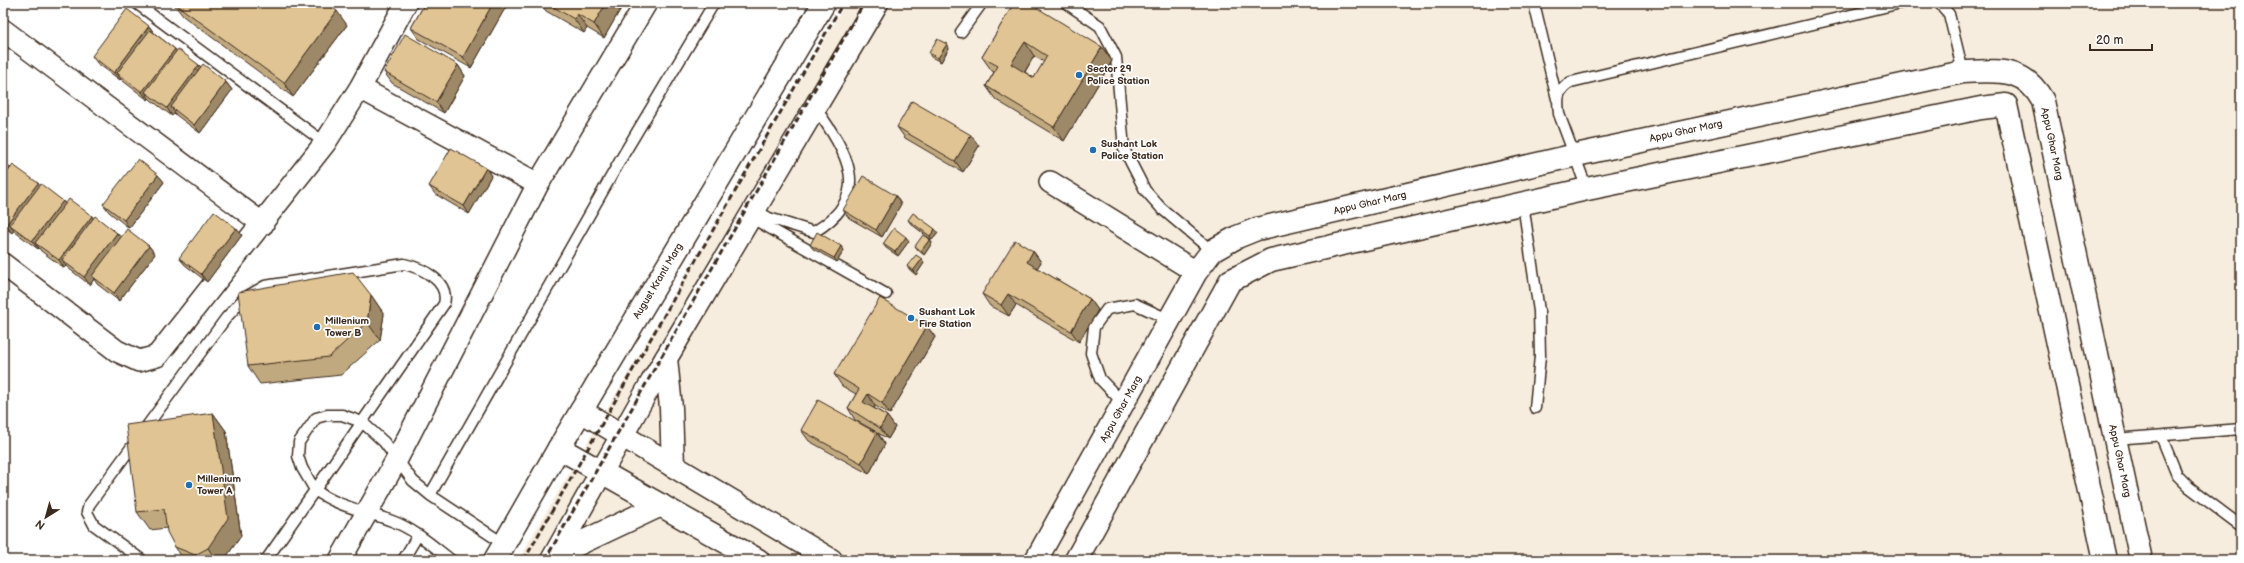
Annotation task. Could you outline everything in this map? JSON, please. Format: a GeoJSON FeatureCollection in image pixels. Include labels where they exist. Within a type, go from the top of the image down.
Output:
{"type":"FeatureCollection","features":[{"type":"Feature","properties":{"kind":"street"},"geometry":{"type":"LineString","coordinates":[[3,264],[117,351],[139,361],[157,356],[263,224],[325,143],[360,88],[406,3]]}},
{"type":"Feature","properties":{"kind":"street"},"geometry":{"type":"LineString","coordinates":[[340,560],[396,461],[538,184],[646,3]]}},
{"type":"Feature","properties":{"kind":"street","name":"August Kranti Marg"},"geometry":{"type":"LineString","coordinates":[[499,552],[559,448],[824,3]]}},
{"type":"Feature","properties":{"kind":"street"},"geometry":{"type":"LineString","coordinates":[[554,558],[666,358],[877,3]]}},
{"type":"Feature","properties":{"kind":"street"},"geometry":{"type":"LineString","coordinates":[[3,30],[263,224]]}},
{"type":"Feature","properties":{"kind":"street","name":"Appu Ghar Marg"},"geometry":{"type":"LineString","coordinates":[[1036,560],[1196,272],[1212,251],[1237,237],[1257,229],[1576,155],[1963,72],[1992,71],[2025,78],[2036,88],[2043,101],[2141,560]]}},
{"type":"Feature","properties":{"kind":"street"},"geometry":{"type":"LineString","coordinates":[[1076,560],[1230,281],[1270,260],[1588,189],[1980,108],[2006,105],[2028,81]]}},
{"type":"Feature","properties":{"kind":"street"},"geometry":{"type":"LineString","coordinates":[[360,88],[538,184]]}},
{"type":"Feature","properties":{"kind":"street"},"geometry":{"type":"LineString","coordinates":[[2006,105],[2105,560]]}},
{"type":"Feature","properties":{"kind":"street"},"geometry":{"type":"LineString","coordinates":[[1050,182],[1196,272]]}},
{"type":"Feature","properties":{"kind":"street"},"geometry":{"type":"LineString","coordinates":[[1212,251],[1230,281]]}},
{"type":"Feature","properties":{"kind":"street"},"geometry":{"type":"LineString","coordinates":[[666,358],[671,408],[673,466]]}},
{"type":"Feature","properties":{"kind":"street"},"geometry":{"type":"LineString","coordinates":[[581,411],[831,560]]}},
{"type":"Feature","properties":{"kind":"street"},"geometry":{"type":"LineString","coordinates":[[559,448],[758,560]]}},
{"type":"Feature","properties":{"kind":"street"},"geometry":{"type":"LineString","coordinates":[[554,558],[661,505]]}},
{"type":"Feature","properties":{"kind":"lane"},"geometry":{"type":"LineString","coordinates":[[136,3],[325,143]]}},
{"type":"Feature","properties":{"kind":"lane"},"geometry":{"type":"LineString","coordinates":[[430,495],[552,284],[625,152],[714,3]]}},
{"type":"Feature","properties":{"kind":"lane"},"geometry":{"type":"LineString","coordinates":[[961,32],[982,3]]}},
{"type":"Feature","properties":{"kind":"lane"},"geometry":{"type":"LineString","coordinates":[[1066,3],[1100,26],[1116,57],[1124,149],[1145,190],[1160,208],[1212,251]]}},
{"type":"Feature","properties":{"kind":"lane"},"geometry":{"type":"LineString","coordinates":[[1534,3],[1559,114],[1588,189]]}},
{"type":"Feature","properties":{"kind":"lane"},"geometry":{"type":"LineString","coordinates":[[1557,101],[1558,92],[1571,82],[1901,3]]}},
{"type":"Feature","properties":{"kind":"lane"},"geometry":{"type":"LineString","coordinates":[[1939,3],[1948,14],[1963,72]]}},
{"type":"Feature","properties":{"kind":"lane"},"geometry":{"type":"LineString","coordinates":[[752,213],[814,232],[832,221],[842,208],[851,187],[849,165],[833,133],[815,107]]}},
{"type":"Feature","properties":{"kind":"lane"},"geometry":{"type":"LineString","coordinates":[[1523,204],[1539,311],[1540,356],[1535,408]]}},
{"type":"Feature","properties":{"kind":"lane"},"geometry":{"type":"LineString","coordinates":[[752,213],[886,294]]}},
{"type":"Feature","properties":{"kind":"lane"},"geometry":{"type":"LineString","coordinates":[[142,560],[94,525],[87,512],[89,505],[226,318],[244,298],[265,286],[404,264],[418,267],[434,278],[444,293],[444,304],[266,560]]}},
{"type":"Feature","properties":{"kind":"lane"},"geometry":{"type":"LineString","coordinates":[[1124,404],[1100,380],[1091,353],[1094,327],[1107,309],[1135,304],[1170,320]]}},
{"type":"Feature","properties":{"kind":"lane"},"geometry":{"type":"LineString","coordinates":[[451,560],[418,536],[393,521],[327,499],[315,490],[302,468],[298,456],[299,442],[306,430],[316,418],[327,415],[342,415],[362,422],[384,442],[396,461],[413,481],[499,552]]}},
{"type":"Feature","properties":{"kind":"lane"},"geometry":{"type":"LineString","coordinates":[[2115,439],[2241,429]]}},
{"type":"Feature","properties":{"kind":"lane"},"geometry":{"type":"LineString","coordinates":[[2161,436],[2177,475],[2189,487],[2241,526]]}},
{"type":"Feature","properties":{"kind":"lane"},"geometry":{"type":"LineString","coordinates":[[403,560],[418,536]]}},
{"type":"Feature","properties":{"kind":"shaded area"},"geometry":{"type":"Polygon","coordinates":[[[846,3],[2241,3],[2241,560],[518,560],[846,3]]]}},
{"type":"Feature","properties":{"kind":"building"},"geometry":{"type":"Polygon","coordinates":[[[174,3],[326,3],[337,11],[284,83],[174,3]]]}},
{"type":"Feature","properties":{"kind":"building"},"geometry":{"type":"Polygon","coordinates":[[[425,3],[493,3],[463,57],[411,28],[425,3]]]}},
{"type":"Feature","properties":{"kind":"building"},"geometry":{"type":"Polygon","coordinates":[[[547,3],[606,3],[594,24],[577,14],[574,19],[547,3]]]}},
{"type":"Feature","properties":{"kind":"building","name":"Sector 29 Police Station"},"geometry":{"type":"Polygon","coordinates":[[[1014,3],[1029,3],[1102,47],[1054,127],[986,86],[998,66],[982,57],[1014,3]],[[1025,42],[1011,64],[1034,78],[1047,56],[1025,42]]]}},
{"type":"Feature","properties":{"kind":"building"},"geometry":{"type":"Polygon","coordinates":[[[127,9],[149,26],[114,73],[92,56],[127,9]]]}},
{"type":"Feature","properties":{"kind":"building"},"geometry":{"type":"Polygon","coordinates":[[[150,30],[175,49],[142,92],[117,73],[150,30]]]}},
{"type":"Feature","properties":{"kind":"building"},"geometry":{"type":"Polygon","coordinates":[[[405,34],[458,65],[436,102],[384,72],[405,34]]]}},
{"type":"Feature","properties":{"kind":"building"},"geometry":{"type":"Polygon","coordinates":[[[937,39],[947,44],[938,58],[929,53],[937,39]]]}},
{"type":"Feature","properties":{"kind":"building"},"geometry":{"type":"Polygon","coordinates":[[[178,49],[199,65],[167,108],[145,92],[178,49]]]}},
{"type":"Feature","properties":{"kind":"building"},"geometry":{"type":"Polygon","coordinates":[[[203,64],[226,82],[194,125],[171,107],[203,64]]]}},
{"type":"Feature","properties":{"kind":"building"},"geometry":{"type":"Polygon","coordinates":[[[912,101],[971,135],[955,161],[897,127],[912,101]]]}},
{"type":"Feature","properties":{"kind":"building"},"geometry":{"type":"Polygon","coordinates":[[[451,148],[486,168],[464,206],[429,186],[451,148]]]}},
{"type":"Feature","properties":{"kind":"building"},"geometry":{"type":"Polygon","coordinates":[[[138,159],[158,175],[124,220],[103,204],[138,159]]]}},
{"type":"Feature","properties":{"kind":"building"},"geometry":{"type":"Polygon","coordinates":[[[3,161],[9,166],[3,174],[3,161]]]}},
{"type":"Feature","properties":{"kind":"building"},"geometry":{"type":"Polygon","coordinates":[[[13,165],[38,183],[6,225],[3,223],[3,178],[13,165]]]}},
{"type":"Feature","properties":{"kind":"building"},"geometry":{"type":"Polygon","coordinates":[[[863,176],[896,196],[876,230],[843,210],[863,176]]]}},
{"type":"Feature","properties":{"kind":"building"},"geometry":{"type":"Polygon","coordinates":[[[41,184],[63,201],[32,241],[10,225],[41,184]]]}},
{"type":"Feature","properties":{"kind":"building"},"geometry":{"type":"Polygon","coordinates":[[[69,199],[92,216],[59,260],[35,243],[69,199]]]}},
{"type":"Feature","properties":{"kind":"building"},"geometry":{"type":"Polygon","coordinates":[[[214,211],[236,228],[201,274],[179,258],[214,211]]]}},
{"type":"Feature","properties":{"kind":"building"},"geometry":{"type":"Polygon","coordinates":[[[913,213],[935,229],[930,236],[908,220],[913,213]]]}},
{"type":"Feature","properties":{"kind":"building"},"geometry":{"type":"Polygon","coordinates":[[[95,216],[117,233],[84,277],[62,260],[95,216]]]}},
{"type":"Feature","properties":{"kind":"building"},"geometry":{"type":"Polygon","coordinates":[[[894,228],[906,237],[895,252],[883,244],[894,228]]]}},
{"type":"Feature","properties":{"kind":"building"},"geometry":{"type":"Polygon","coordinates":[[[127,229],[149,246],[114,293],[92,276],[127,229]]]}},
{"type":"Feature","properties":{"kind":"building"},"geometry":{"type":"Polygon","coordinates":[[[817,232],[841,246],[834,258],[810,245],[817,232]]]}},
{"type":"Feature","properties":{"kind":"building"},"geometry":{"type":"Polygon","coordinates":[[[923,235],[930,239],[921,251],[915,246],[923,235]]]}},
{"type":"Feature","properties":{"kind":"building"},"geometry":{"type":"Polygon","coordinates":[[[1015,240],[1033,251],[1027,262],[1090,299],[1071,331],[1008,294],[1001,305],[982,294],[1015,240]]]}},
{"type":"Feature","properties":{"kind":"building"},"geometry":{"type":"Polygon","coordinates":[[[916,255],[922,259],[913,271],[907,266],[916,255]]]}},
{"type":"Feature","properties":{"kind":"building","name":"Millenium Tower B"},"geometry":{"type":"Polygon","coordinates":[[[353,272],[371,295],[367,322],[329,357],[248,366],[238,292],[353,272]]]}},
{"type":"Feature","properties":{"kind":"building"},"geometry":{"type":"Polygon","coordinates":[[[880,298],[927,326],[882,403],[868,394],[863,402],[887,416],[880,428],[848,408],[859,389],[834,374],[880,298]]]}},
{"type":"Feature","properties":{"kind":"building"},"geometry":{"type":"Polygon","coordinates":[[[818,400],[877,433],[861,463],[801,430],[818,400]]]}},
{"type":"Feature","properties":{"kind":"building","name":"Millenium Tower A"},"geometry":{"type":"Polygon","coordinates":[[[213,413],[228,518],[208,548],[195,555],[175,547],[167,532],[164,509],[137,512],[126,425],[213,413]]]}},
{"type":"Feature","properties":{"kind":"railway"},"geometry":{"type":"LineString","coordinates":[[524,560],[843,3]]}},
{"type":"Feature","properties":{"kind":"railway"},"geometry":{"type":"LineString","coordinates":[[545,560],[864,3]]}},
{"type":"Feature","properties":{"kind":"place","name":"Sector 29 Police Station"},"geometry":{"type":"Point","coordinates":[1079,75]}},
{"type":"Feature","properties":{"kind":"place","name":"Sushant Lok Police Station"},"geometry":{"type":"Point","coordinates":[1093,150]}},
{"type":"Feature","properties":{"kind":"place","name":"Sushant Lok Fire Station"},"geometry":{"type":"Point","coordinates":[911,318]}},
{"type":"Feature","properties":{"kind":"place","name":"Millenium Tower B"},"geometry":{"type":"Point","coordinates":[317,327]}},
{"type":"Feature","properties":{"kind":"place","name":"Millenium Tower A"},"geometry":{"type":"Point","coordinates":[189,485]}}]}
